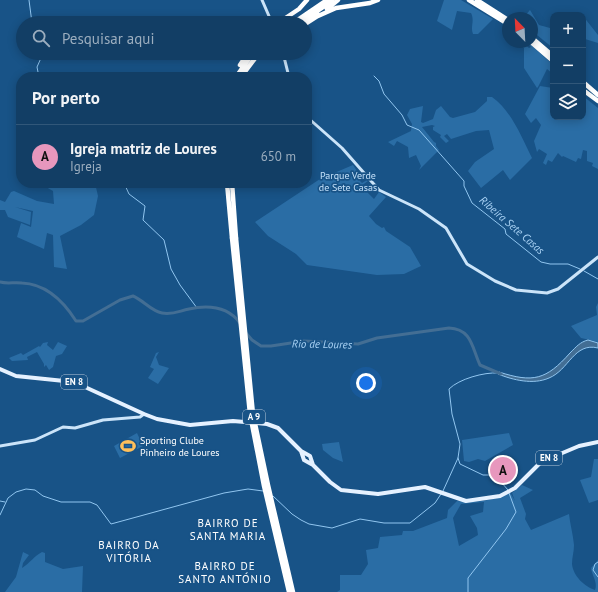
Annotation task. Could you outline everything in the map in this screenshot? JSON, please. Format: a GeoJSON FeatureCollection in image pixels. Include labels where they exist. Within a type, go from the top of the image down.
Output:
{"type":"FeatureCollection","features":[{"type":"Feature","properties":{"kind":"highway"},"geometry":{"type":"LineString","coordinates":[[288,16],[299,9],[307,0]]}},
{"type":"Feature","properties":{"kind":"highway"},"geometry":{"type":"LineString","coordinates":[[304,16],[327,0]]}},
{"type":"Feature","properties":{"kind":"highway"},"geometry":{"type":"LineString","coordinates":[[310,16],[333,0]]}},
{"type":"Feature","properties":{"kind":"highway"},"geometry":{"type":"LineString","coordinates":[[312,20],[338,0]]}},
{"type":"Feature","properties":{"kind":"highway"},"geometry":{"type":"LineString","coordinates":[[318,16],[336,8],[370,3],[378,0]]}},
{"type":"Feature","properties":{"kind":"highway"},"geometry":{"type":"LineString","coordinates":[[469,0],[496,13]]}},
{"type":"Feature","properties":{"kind":"highway"},"geometry":{"type":"LineString","coordinates":[[477,0],[501,16]]}},
{"type":"Feature","properties":{"kind":"highway"},"geometry":{"type":"LineString","coordinates":[[538,43],[550,53]]}},
{"type":"Feature","properties":{"kind":"highway"},"geometry":{"type":"LineString","coordinates":[[538,48],[550,58]]}},
{"type":"Feature","properties":{"kind":"highway"},"geometry":{"type":"LineString","coordinates":[[239,72],[247,61]]}},
{"type":"Feature","properties":{"kind":"highway"},"geometry":{"type":"LineString","coordinates":[[243,72],[247,61]]}},
{"type":"Feature","properties":{"kind":"highway"},"geometry":{"type":"LineString","coordinates":[[586,84],[597,93]]}},
{"type":"Feature","properties":{"kind":"highway"},"geometry":{"type":"LineString","coordinates":[[586,92],[598,101]]}},
{"type":"Feature","properties":{"kind":"highway"},"geometry":{"type":"LineString","coordinates":[[586,95],[598,104]]}},
{"type":"Feature","properties":{"kind":"highway","name":"A 9"},"geometry":{"type":"LineString","coordinates":[[228,188],[253,414],[266,479],[293,592]]}},
{"type":"Feature","properties":{"kind":"highway","name":"A 9"},"geometry":{"type":"LineString","coordinates":[[232,188],[234,238],[250,414],[264,486],[289,592]]}},
{"type":"Feature","properties":{"kind":"main road"},"geometry":{"type":"LineString","coordinates":[[262,0],[269,16]]}},
{"type":"Feature","properties":{"kind":"main road"},"geometry":{"type":"LineString","coordinates":[[285,60],[288,72]]}},
{"type":"Feature","properties":{"kind":"main road"},"geometry":{"type":"LineString","coordinates":[[312,121],[342,148],[379,190],[419,208],[446,228],[464,261],[495,281],[523,292],[550,292],[560,288],[598,257]]}},
{"type":"Feature","properties":{"kind":"main road","name":"EN 8"},"geometry":{"type":"LineString","coordinates":[[0,369],[16,376],[74,382],[158,419],[190,425],[233,421],[253,422],[278,428],[305,455],[310,456],[309,461]]}},
{"type":"Feature","properties":{"kind":"main road"},"geometry":{"type":"LineString","coordinates":[[0,446],[35,440],[66,427],[75,428],[103,420],[140,416],[144,414]]}},
{"type":"Feature","properties":{"kind":"main road","name":"EN 8"},"geometry":{"type":"LineString","coordinates":[[305,455],[304,460],[309,461],[330,482],[344,491],[378,494],[423,487],[466,501],[491,498],[508,493],[541,462],[579,446],[598,442]]}},
{"type":"Feature","properties":{"kind":"green space"},"geometry":{"type":"Polygon","coordinates":[[[444,0],[461,0],[493,19],[478,34],[473,34],[473,19],[471,13],[457,11],[452,30],[437,21],[444,0]]]}},
{"type":"Feature","properties":{"kind":"green space"},"geometry":{"type":"Polygon","coordinates":[[[586,20],[598,35],[598,43],[586,39],[586,20]]]}},
{"type":"Feature","properties":{"kind":"green space"},"geometry":{"type":"Polygon","coordinates":[[[538,23],[550,28],[550,46],[538,36],[538,23]]]}},
{"type":"Feature","properties":{"kind":"green space"},"geometry":{"type":"Polygon","coordinates":[[[524,48],[535,48],[550,62],[550,72],[547,69],[537,88],[524,68],[524,48]]]}},
{"type":"Feature","properties":{"kind":"green space"},"geometry":{"type":"Polygon","coordinates":[[[540,86],[550,88],[550,120],[586,120],[586,98],[598,108],[598,169],[592,166],[593,163],[587,161],[587,151],[583,150],[581,159],[578,158],[576,162],[563,156],[562,157],[558,153],[552,162],[548,160],[546,165],[543,163],[547,154],[539,149],[537,152],[534,141],[541,125],[536,118],[531,123],[525,114],[540,86]]]}},
{"type":"Feature","properties":{"kind":"green space"},"geometry":{"type":"Polygon","coordinates":[[[487,97],[492,97],[505,109],[520,133],[532,158],[510,180],[503,170],[481,188],[468,171],[475,162],[494,149],[489,130],[476,131],[451,139],[447,134],[444,136],[449,141],[446,143],[440,137],[441,135],[433,130],[433,127],[435,126],[432,125],[422,127],[436,143],[439,150],[419,170],[421,166],[416,155],[409,158],[408,147],[397,141],[394,146],[388,142],[411,131],[412,124],[407,115],[410,109],[423,106],[421,122],[423,123],[433,119],[436,110],[441,106],[450,117],[453,118],[475,112],[487,101],[487,97]]]}},
{"type":"Feature","properties":{"kind":"green space","name":"Parque Verde de Sete Casas"},"geometry":{"type":"Polygon","coordinates":[[[353,165],[361,177],[364,176],[360,181],[362,183],[367,180],[368,181],[361,186],[374,199],[379,192],[386,197],[369,216],[376,224],[382,228],[384,227],[386,231],[410,247],[421,266],[404,274],[377,275],[307,265],[296,254],[268,236],[255,222],[306,188],[312,188],[312,184],[320,179],[353,165]]]}},
{"type":"Feature","properties":{"kind":"green space"},"geometry":{"type":"Polygon","coordinates":[[[48,188],[96,188],[98,196],[94,215],[81,225],[60,236],[67,269],[54,267],[53,235],[47,233],[44,249],[17,237],[21,223],[31,227],[33,211],[15,207],[31,212],[30,225],[8,217],[5,210],[0,210],[0,200],[5,202],[11,192],[14,191],[37,201],[54,204],[53,191],[48,188]]]}},
{"type":"Feature","properties":{"kind":"green space"},"geometry":{"type":"Polygon","coordinates":[[[598,303],[598,342],[581,338],[571,326],[597,315],[596,307],[598,303]]]}},
{"type":"Feature","properties":{"kind":"green space"},"geometry":{"type":"Polygon","coordinates":[[[48,342],[47,345],[53,350],[58,342],[67,346],[62,354],[56,356],[53,367],[49,370],[46,365],[44,367],[44,364],[37,352],[27,357],[28,360],[12,361],[9,358],[21,353],[23,355],[39,346],[40,347],[43,343],[48,342]]]}},
{"type":"Feature","properties":{"kind":"green space"},"geometry":{"type":"Polygon","coordinates":[[[159,352],[156,357],[159,365],[169,368],[158,384],[148,378],[154,369],[150,367],[156,353],[159,352]]]}},
{"type":"Feature","properties":{"kind":"green space","name":"Sporting Clube Pinheiro de Loures"},"geometry":{"type":"Polygon","coordinates":[[[137,433],[143,446],[120,458],[114,446],[137,433]]]}},
{"type":"Feature","properties":{"kind":"green space"},"geometry":{"type":"Polygon","coordinates":[[[509,433],[513,445],[485,461],[478,459],[469,462],[464,461],[462,440],[509,433]]]}},
{"type":"Feature","properties":{"kind":"green space"},"geometry":{"type":"Polygon","coordinates":[[[339,442],[343,462],[333,458],[323,450],[322,444],[339,442]]]}},
{"type":"Feature","properties":{"kind":"green space"},"geometry":{"type":"Polygon","coordinates":[[[594,459],[598,459],[598,500],[589,503],[580,480],[591,477],[594,459]]]}},
{"type":"Feature","properties":{"kind":"green space"},"geometry":{"type":"Polygon","coordinates":[[[522,485],[533,490],[520,498],[526,514],[525,519],[531,530],[569,514],[574,545],[572,561],[573,568],[580,580],[595,590],[596,587],[591,568],[598,560],[598,592],[337,592],[340,590],[340,575],[361,575],[368,564],[366,550],[378,548],[380,537],[402,535],[403,531],[413,531],[447,518],[448,510],[457,501],[484,501],[510,492],[515,501],[512,493],[522,485]],[[484,502],[461,504],[453,518],[459,546],[478,535],[477,528],[470,516],[483,512],[484,502]]]}},
{"type":"Feature","properties":{"kind":"green space"},"geometry":{"type":"Polygon","coordinates":[[[23,552],[29,555],[23,563],[22,568],[42,552],[45,553],[45,562],[63,569],[83,566],[82,592],[5,592],[16,577],[23,552]]]}},
{"type":"Feature","properties":{"kind":"shaded area"},"geometry":{"type":"Polygon","coordinates":[[[588,340],[598,343],[598,348],[590,347],[583,349],[577,353],[562,369],[549,378],[536,381],[523,381],[498,374],[499,372],[530,378],[546,374],[554,369],[578,345],[588,340]]]}},
{"type":"Feature","properties":{"kind":"waterway"},"geometry":{"type":"LineString","coordinates":[[29,0],[31,16]]}},
{"type":"Feature","properties":{"kind":"waterway"},"geometry":{"type":"LineString","coordinates":[[38,72],[37,67],[40,60]]}},
{"type":"Feature","properties":{"kind":"waterway","name":"Ribeira Sete Casas"},"geometry":{"type":"LineString","coordinates":[[374,76],[379,81],[384,94],[402,115],[407,125],[419,130],[464,181],[464,186],[472,203],[505,229],[506,234],[541,262],[550,264],[568,264],[580,269]]}},
{"type":"Feature","properties":{"kind":"waterway"},"geometry":{"type":"LineString","coordinates":[[126,188],[129,194],[145,206],[143,220],[164,240],[171,269],[180,285],[197,308]]}},
{"type":"Feature","properties":{"kind":"waterway","name":"Ribeira Sete Casas"},"geometry":{"type":"LineString","coordinates":[[584,271],[598,279]]}},
{"type":"Feature","properties":{"kind":"waterway","name":"Rio de Loures"},"geometry":{"type":"LineString","coordinates":[[0,282],[31,284],[46,290],[54,295],[66,307],[76,321],[83,321],[120,300],[133,296],[158,312],[173,313],[189,309],[210,307],[224,310],[240,323]]}},
{"type":"Feature","properties":{"kind":"waterway","name":"Rio de Loures"},"geometry":{"type":"LineString","coordinates":[[246,333],[252,340],[261,346],[271,346],[304,341],[358,344],[377,338],[449,328],[457,329],[470,340],[480,365],[501,374]]}},
{"type":"Feature","properties":{"kind":"waterway"},"geometry":{"type":"LineString","coordinates":[[443,491],[458,458],[460,444],[452,414],[449,389],[453,385],[465,379],[498,373]]}},
{"type":"Feature","properties":{"kind":"waterway"},"geometry":{"type":"LineString","coordinates":[[458,458],[460,464],[483,475],[495,475],[508,490]]}},
{"type":"Feature","properties":{"kind":"waterway"},"geometry":{"type":"LineString","coordinates":[[0,515],[8,498],[16,492],[26,489],[35,490],[43,496],[61,502],[90,502],[97,505],[111,524],[224,493],[248,489],[263,491]]}},
{"type":"Feature","properties":{"kind":"waterway"},"geometry":{"type":"LineString","coordinates":[[468,592],[468,578],[506,529],[516,512],[509,493]]}},
{"type":"Feature","properties":{"kind":"waterway"},"geometry":{"type":"LineString","coordinates":[[273,496],[292,514],[301,520],[309,524],[332,528],[360,519],[384,523],[410,523],[435,503],[441,494]]}},
{"type":"Feature","properties":{"kind":"waterway"},"geometry":{"type":"LineString","coordinates":[[0,501],[5,502]]}},
{"type":"Feature","properties":{"kind":"waterway"},"geometry":{"type":"LineString","coordinates":[[598,562],[595,564],[593,570],[598,577]]}},
{"type":"Feature","properties":{"kind":"place","name":"Sporting Clube Pinheiro de Loures"},"geometry":{"type":"Point","coordinates":[128,446]}},
{"type":"Feature","properties":{"kind":"place","name":"Igreja matriz de Loures"},"geometry":{"type":"Point","coordinates":[503,470]}},
{"type":"Feature","properties":{"kind":"district","name":"BAIRRO DE SANTA MARIA"},"geometry":{"type":"Point","coordinates":[228,529]}},
{"type":"Feature","properties":{"kind":"district","name":"BAIRRO DA VITÓRIA"},"geometry":{"type":"Point","coordinates":[129,551]}},
{"type":"Feature","properties":{"kind":"district","name":"BAIRRO DE SANTO ANTÓNIO"},"geometry":{"type":"Point","coordinates":[225,572]}}]}
